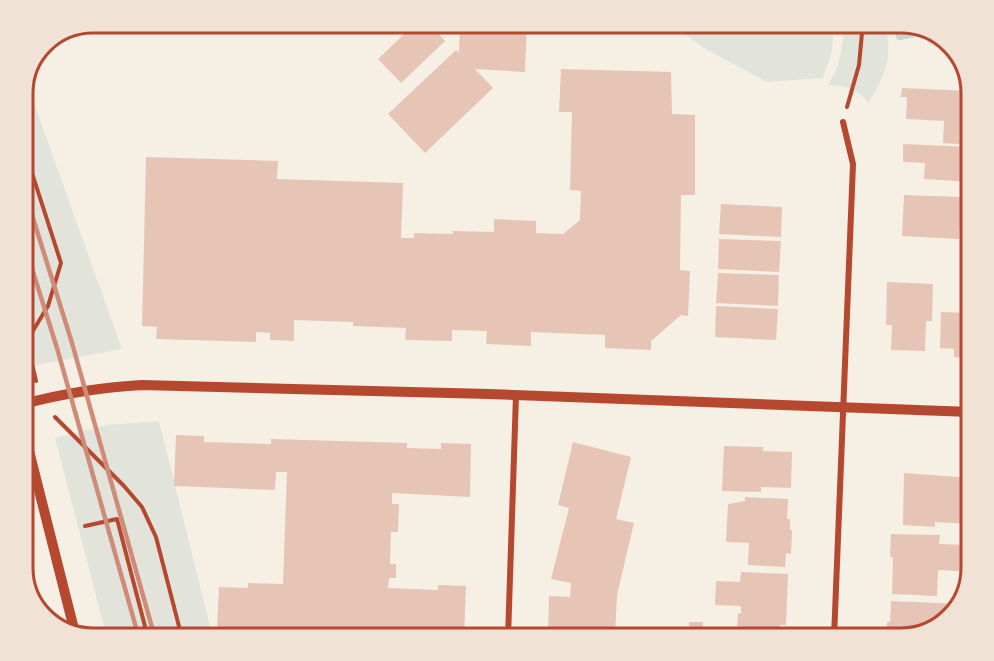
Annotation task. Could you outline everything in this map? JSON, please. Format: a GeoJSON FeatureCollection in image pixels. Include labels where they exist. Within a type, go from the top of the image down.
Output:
{"type":"FeatureCollection","features":[{"type":"Feature","properties":{"kind":"street"},"geometry":{"type":"LineString","coordinates":[[834,628],[853,164],[843,122]]}},
{"type":"Feature","properties":{"kind":"street"},"geometry":{"type":"LineString","coordinates":[[33,402],[114,387],[142,385],[516,395],[961,412]]}},
{"type":"Feature","properties":{"kind":"street"},"geometry":{"type":"LineString","coordinates":[[508,628],[516,395]]}},
{"type":"Feature","properties":{"kind":"street"},"geometry":{"type":"LineString","coordinates":[[33,467],[73,625]]}},
{"type":"Feature","properties":{"kind":"path"},"geometry":{"type":"LineString","coordinates":[[843,122],[859,65],[862,33]]}},
{"type":"Feature","properties":{"kind":"path"},"geometry":{"type":"LineString","coordinates":[[33,176],[61,263],[48,306],[33,331]]}},
{"type":"Feature","properties":{"kind":"path"},"geometry":{"type":"LineString","coordinates":[[33,371],[58,422],[111,473],[142,507],[156,537],[179,628]]}},
{"type":"Feature","properties":{"kind":"path"},"geometry":{"type":"LineString","coordinates":[[85,526],[117,519],[145,628]]}},
{"type":"Feature","properties":{"kind":"shaded area"},"geometry":{"type":"Polygon","coordinates":[[[683,33],[833,33],[828,64],[822,78],[767,82],[702,47],[683,33]]]}},
{"type":"Feature","properties":{"kind":"shaded area"},"geometry":{"type":"Polygon","coordinates":[[[843,33],[886,33],[887,64],[868,103],[860,94],[851,89],[828,85],[840,58],[843,33]]]}},
{"type":"Feature","properties":{"kind":"shaded area"},"geometry":{"type":"Polygon","coordinates":[[[33,101],[122,349],[33,366],[33,101]]]}},
{"type":"Feature","properties":{"kind":"shaded area"},"geometry":{"type":"Polygon","coordinates":[[[159,421],[211,628],[104,628],[55,438],[108,425],[159,421]]]}},
{"type":"Feature","properties":{"kind":"building"},"geometry":{"type":"Polygon","coordinates":[[[405,33],[438,33],[445,41],[401,83],[378,59],[405,33]]]}},
{"type":"Feature","properties":{"kind":"building"},"geometry":{"type":"Polygon","coordinates":[[[460,33],[527,33],[525,72],[475,69],[493,88],[425,153],[388,114],[456,50],[459,53],[460,33]]]}},
{"type":"Feature","properties":{"kind":"building"},"geometry":{"type":"Polygon","coordinates":[[[561,69],[671,72],[672,114],[695,115],[695,195],[681,195],[680,270],[690,271],[688,316],[681,315],[651,341],[651,350],[605,348],[605,335],[531,332],[531,346],[486,344],[487,331],[452,330],[452,341],[405,340],[406,328],[353,326],[353,322],[294,320],[294,341],[270,340],[270,333],[256,332],[256,342],[156,339],[157,327],[142,326],[146,157],[278,161],[277,179],[403,183],[401,238],[414,238],[414,233],[494,232],[494,219],[536,221],[536,233],[563,234],[580,220],[581,191],[570,190],[572,112],[559,112],[561,69]]]}},
{"type":"Feature","properties":{"kind":"building"},"geometry":{"type":"Polygon","coordinates":[[[902,88],[961,91],[961,144],[943,143],[944,121],[906,119],[907,97],[901,97],[902,88]]]}},
{"type":"Feature","properties":{"kind":"building"},"geometry":{"type":"Polygon","coordinates":[[[903,144],[961,147],[961,181],[924,179],[925,163],[903,162],[903,144]]]}},
{"type":"Feature","properties":{"kind":"building"},"geometry":{"type":"Polygon","coordinates":[[[904,195],[960,197],[959,239],[902,236],[904,195]]]}},
{"type":"Feature","properties":{"kind":"building"},"geometry":{"type":"Polygon","coordinates":[[[721,204],[782,207],[781,237],[719,234],[721,204]]]}},
{"type":"Feature","properties":{"kind":"building"},"geometry":{"type":"Polygon","coordinates":[[[719,239],[781,241],[779,272],[718,269],[719,239]]]}},
{"type":"Feature","properties":{"kind":"building"},"geometry":{"type":"Polygon","coordinates":[[[718,273],[779,275],[778,306],[716,303],[718,273]]]}},
{"type":"Feature","properties":{"kind":"building"},"geometry":{"type":"Polygon","coordinates":[[[887,282],[933,284],[932,321],[926,321],[925,351],[891,350],[892,325],[886,325],[887,282]]]}},
{"type":"Feature","properties":{"kind":"building"},"geometry":{"type":"Polygon","coordinates":[[[716,306],[778,309],[776,340],[715,337],[716,306]]]}},
{"type":"Feature","properties":{"kind":"building"},"geometry":{"type":"Polygon","coordinates":[[[941,312],[961,313],[961,357],[954,357],[954,349],[940,348],[941,312]]]}},
{"type":"Feature","properties":{"kind":"building"},"geometry":{"type":"Polygon","coordinates":[[[176,435],[204,436],[204,442],[271,444],[271,439],[407,443],[407,448],[441,449],[441,443],[471,444],[470,497],[392,493],[392,504],[399,504],[398,532],[391,532],[390,564],[396,564],[396,578],[389,578],[388,588],[438,590],[438,585],[466,586],[464,628],[217,628],[219,587],[248,588],[248,583],[283,584],[287,472],[276,472],[275,490],[174,486],[176,435]]]}},
{"type":"Feature","properties":{"kind":"building"},"geometry":{"type":"Polygon","coordinates":[[[573,442],[631,457],[616,519],[634,523],[617,595],[615,628],[548,628],[549,596],[570,597],[571,583],[551,579],[569,508],[558,505],[573,442]]]}},
{"type":"Feature","properties":{"kind":"building"},"geometry":{"type":"Polygon","coordinates":[[[724,446],[763,447],[763,451],[792,452],[791,488],[761,487],[761,492],[722,491],[724,446]]]}},
{"type":"Feature","properties":{"kind":"building"},"geometry":{"type":"Polygon","coordinates":[[[904,473],[961,477],[961,523],[935,522],[935,527],[903,525],[904,473]]]}},
{"type":"Feature","properties":{"kind":"building"},"geometry":{"type":"Polygon","coordinates":[[[745,497],[788,499],[787,519],[790,519],[790,530],[792,530],[791,554],[786,553],[785,567],[748,565],[749,543],[726,542],[728,504],[745,501],[745,497]]]}},
{"type":"Feature","properties":{"kind":"building"},"geometry":{"type":"Polygon","coordinates":[[[891,534],[940,535],[939,544],[961,545],[961,571],[938,570],[937,596],[892,594],[893,557],[890,557],[891,534]]]}},
{"type":"Feature","properties":{"kind":"building"},"geometry":{"type":"Polygon","coordinates":[[[741,572],[788,574],[786,625],[780,625],[780,628],[737,628],[741,606],[715,605],[716,581],[740,582],[741,572]]]}},
{"type":"Feature","properties":{"kind":"building"},"geometry":{"type":"Polygon","coordinates":[[[891,601],[950,604],[931,620],[917,626],[887,628],[887,622],[890,622],[891,601]]]}},
{"type":"Feature","properties":{"kind":"building"},"geometry":{"type":"Polygon","coordinates":[[[689,622],[703,622],[702,628],[689,628],[689,622]]]}},
{"type":"Feature","properties":{"kind":"waterway"},"geometry":{"type":"LineString","coordinates":[[900,36],[909,34]]}},
{"type":"Feature","properties":{"kind":"railway"},"geometry":{"type":"LineString","coordinates":[[33,218],[72,343],[152,628]]}},
{"type":"Feature","properties":{"kind":"railway"},"geometry":{"type":"LineString","coordinates":[[33,272],[57,348],[136,628]]}}]}
